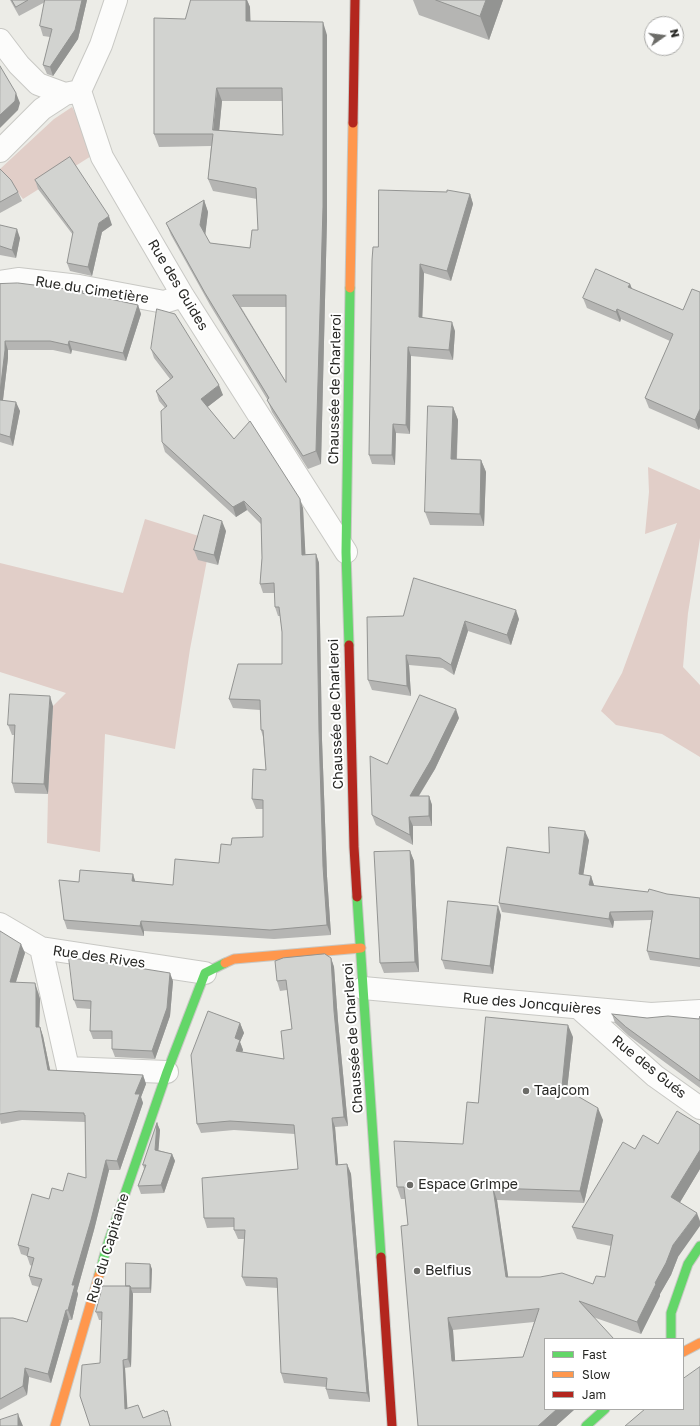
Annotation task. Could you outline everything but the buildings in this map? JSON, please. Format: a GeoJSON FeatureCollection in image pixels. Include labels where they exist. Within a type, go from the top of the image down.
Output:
{"type":"FeatureCollection","features":[{"type":"Feature","properties":{"kind":"main road","name":"Chaussée de Charleroi"},"geometry":{"type":"LineString","coordinates":[[354,0],[346,552],[354,847],[392,1426]]}},
{"type":"Feature","properties":{"kind":"main road"},"geometry":{"type":"LineString","coordinates":[[205,973],[234,959],[361,948]]}},
{"type":"Feature","properties":{"kind":"main road","name":"Rue du Capitaine"},"geometry":{"type":"LineString","coordinates":[[55,1426],[107,1246],[167,1072],[205,973]]}},
{"type":"Feature","properties":{"kind":"main road"},"geometry":{"type":"LineString","coordinates":[[671,1338],[670,1313],[688,1264],[700,1246]]}},
{"type":"Feature","properties":{"kind":"main road"},"geometry":{"type":"LineString","coordinates":[[684,1351],[700,1343]]}},
{"type":"Feature","properties":{"kind":"main road"},"geometry":{"type":"LineString","coordinates":[[586,1426],[603,1410]]}},
{"type":"Feature","properties":{"kind":"street"},"geometry":{"type":"LineString","coordinates":[[0,151],[42,110],[73,92],[101,45],[116,0]]}},
{"type":"Feature","properties":{"kind":"street"},"geometry":{"type":"LineString","coordinates":[[0,40],[19,65],[38,84],[73,92]]}},
{"type":"Feature","properties":{"kind":"street","name":"Rue des Guides"},"geometry":{"type":"LineString","coordinates":[[73,92],[102,157],[183,296],[346,552]]}},
{"type":"Feature","properties":{"kind":"street","name":"Rue du Cimetière"},"geometry":{"type":"LineString","coordinates":[[0,282],[18,279],[79,286],[164,302],[183,296]]}},
{"type":"Feature","properties":{"kind":"street","name":"Rue des Rives"},"geometry":{"type":"LineString","coordinates":[[0,924],[41,948],[205,973]]}},
{"type":"Feature","properties":{"kind":"street"},"geometry":{"type":"LineString","coordinates":[[41,948],[68,1068],[167,1072]]}},
{"type":"Feature","properties":{"kind":"street","name":"Rue des Joncquières"},"geometry":{"type":"LineString","coordinates":[[363,988],[580,1009],[652,1014],[700,1011]]}},
{"type":"Feature","properties":{"kind":"street","name":"Rue des Gués"},"geometry":{"type":"LineString","coordinates":[[580,1009],[655,1076],[700,1108]]}},
{"type":"Feature","properties":{"kind":"shaded area"},"geometry":{"type":"Polygon","coordinates":[[[72,107],[96,153],[23,199],[0,169],[54,119],[72,107]]]}},
{"type":"Feature","properties":{"kind":"shaded area"},"geometry":{"type":"Polygon","coordinates":[[[648,467],[700,490],[700,538],[688,613],[683,667],[700,685],[700,757],[662,734],[616,725],[601,711],[622,673],[677,523],[645,534],[649,492],[648,467]]]}},
{"type":"Feature","properties":{"kind":"shaded area"},"geometry":{"type":"Polygon","coordinates":[[[145,519],[205,538],[207,560],[190,649],[175,749],[105,734],[100,852],[47,843],[53,706],[66,693],[0,672],[0,563],[123,593],[145,519]]]}},
{"type":"Feature","properties":{"kind":"traffic: fast"},"geometry":{"type":"LineString","coordinates":[[349,645],[346,552],[350,288]]}},
{"type":"Feature","properties":{"kind":"traffic: fast"},"geometry":{"type":"LineString","coordinates":[[357,897],[381,1257]]}},
{"type":"Feature","properties":{"kind":"traffic: fast"},"geometry":{"type":"LineString","coordinates":[[99,1275],[107,1246],[167,1072],[205,973],[225,963]]}},
{"type":"Feature","properties":{"kind":"traffic: fast"},"geometry":{"type":"LineString","coordinates":[[671,1338],[671,1313],[688,1264],[700,1246]]}},
{"type":"Feature","properties":{"kind":"traffic: fast"},"geometry":{"type":"LineString","coordinates":[[586,1426],[604,1410]]}},
{"type":"Feature","properties":{"kind":"traffic: slow"},"geometry":{"type":"LineString","coordinates":[[350,288],[353,123]]}},
{"type":"Feature","properties":{"kind":"traffic: slow"},"geometry":{"type":"LineString","coordinates":[[225,963],[234,959],[361,948]]}},
{"type":"Feature","properties":{"kind":"traffic: slow"},"geometry":{"type":"LineString","coordinates":[[55,1426],[99,1275]]}},
{"type":"Feature","properties":{"kind":"traffic: slow"},"geometry":{"type":"LineString","coordinates":[[684,1351],[700,1343]]}},
{"type":"Feature","properties":{"kind":"traffic: jam"},"geometry":{"type":"LineString","coordinates":[[353,123],[355,0]]}},
{"type":"Feature","properties":{"kind":"traffic: jam"},"geometry":{"type":"LineString","coordinates":[[349,645],[354,847],[357,897]]}},
{"type":"Feature","properties":{"kind":"traffic: jam"},"geometry":{"type":"LineString","coordinates":[[381,1257],[392,1426]]}},
{"type":"Feature","properties":{"kind":"place","name":"Taajcom"},"geometry":{"type":"Point","coordinates":[526,1091]}},
{"type":"Feature","properties":{"kind":"place","name":"Espace Grimpe"},"geometry":{"type":"Point","coordinates":[410,1185]}},
{"type":"Feature","properties":{"kind":"place","name":"Belfius"},"geometry":{"type":"Point","coordinates":[417,1271]}}]}
